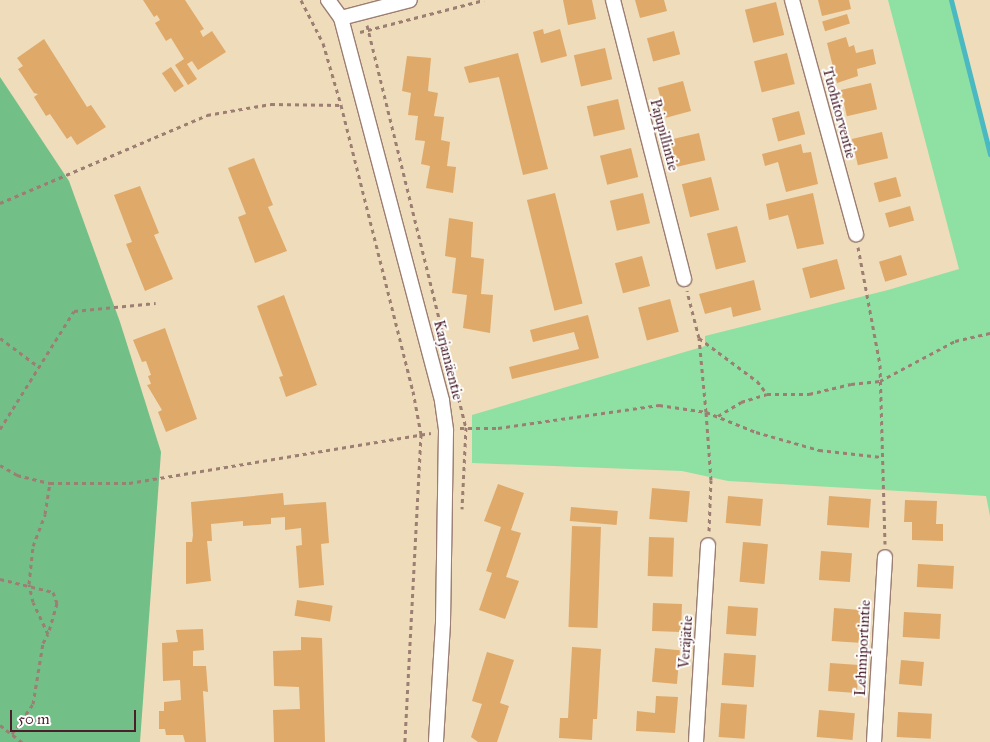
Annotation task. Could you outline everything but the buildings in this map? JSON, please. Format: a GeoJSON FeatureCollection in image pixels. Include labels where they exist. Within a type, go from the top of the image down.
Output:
{"type":"FeatureCollection","features":[{"type":"Feature","properties":{"kind":"street","name":"Karjamäentie"},"geometry":{"type":"LineString","coordinates":[[328,0],[342,18],[442,401],[446,430],[443,604],[436,742]]}},
{"type":"Feature","properties":{"kind":"street"},"geometry":{"type":"LineString","coordinates":[[342,18],[410,0]]}},
{"type":"Feature","properties":{"kind":"street","name":"Pajupillintie"},"geometry":{"type":"LineString","coordinates":[[613,0],[684,279]]}},
{"type":"Feature","properties":{"kind":"street","name":"Tuohitorventie"},"geometry":{"type":"LineString","coordinates":[[792,0],[856,234]]}},
{"type":"Feature","properties":{"kind":"street","name":"Veräjätie"},"geometry":{"type":"LineString","coordinates":[[696,742],[708,545]]}},
{"type":"Feature","properties":{"kind":"street","name":"Lehmiportintie"},"geometry":{"type":"LineString","coordinates":[[874,742],[885,557]]}},
{"type":"Feature","properties":{"kind":"path"},"geometry":{"type":"LineString","coordinates":[[301,0],[323,43],[341,105],[413,391],[421,434],[405,742]]}},
{"type":"Feature","properties":{"kind":"path"},"geometry":{"type":"LineString","coordinates":[[323,43],[367,29],[484,0]]}},
{"type":"Feature","properties":{"kind":"path"},"geometry":{"type":"LineString","coordinates":[[367,29],[466,427],[515,426],[659,405],[706,412],[819,450],[882,457]]}},
{"type":"Feature","properties":{"kind":"path"},"geometry":{"type":"LineString","coordinates":[[0,203],[207,115],[271,104],[341,105]]}},
{"type":"Feature","properties":{"kind":"path"},"geometry":{"type":"LineString","coordinates":[[856,234],[880,381],[885,557]]}},
{"type":"Feature","properties":{"kind":"path"},"geometry":{"type":"LineString","coordinates":[[684,279],[699,338],[706,412],[711,480],[708,545]]}},
{"type":"Feature","properties":{"kind":"path"},"geometry":{"type":"LineString","coordinates":[[0,429],[74,311],[156,303]]}},
{"type":"Feature","properties":{"kind":"path"},"geometry":{"type":"LineString","coordinates":[[718,416],[741,402],[767,394],[809,394],[851,384],[880,381],[955,341],[990,333]]}},
{"type":"Feature","properties":{"kind":"path"},"geometry":{"type":"LineString","coordinates":[[0,338],[39,367]]}},
{"type":"Feature","properties":{"kind":"path"},"geometry":{"type":"LineString","coordinates":[[699,338],[757,381],[767,394]]}},
{"type":"Feature","properties":{"kind":"path"},"geometry":{"type":"LineString","coordinates":[[0,465],[17,475],[50,484],[129,483],[421,434]]}},
{"type":"Feature","properties":{"kind":"path"},"geometry":{"type":"LineString","coordinates":[[48,634],[33,602],[29,584],[32,546],[45,514],[50,484]]}},
{"type":"Feature","properties":{"kind":"path"},"geometry":{"type":"LineString","coordinates":[[0,579],[29,584],[54,592],[57,603],[48,634],[43,643],[33,704],[12,734]]}},
{"type":"Feature","properties":{"kind":"path"},"geometry":{"type":"LineString","coordinates":[[0,725],[22,742]]}},
{"type":"Feature","properties":{"kind":"green space"},"geometry":{"type":"Polygon","coordinates":[[[888,0],[951,0],[990,154],[990,516],[986,496],[728,481],[682,471],[472,463],[472,415],[705,346],[705,336],[888,290],[959,269],[888,0]]]}},
{"type":"Feature","properties":{"kind":"green space"},"geometry":{"type":"Polygon","coordinates":[[[0,77],[69,181],[120,322],[161,452],[140,742],[0,742],[0,77]]]}},
{"type":"Feature","properties":{"kind":"waterway"},"geometry":{"type":"LineString","coordinates":[[951,0],[990,154]]}}]}
